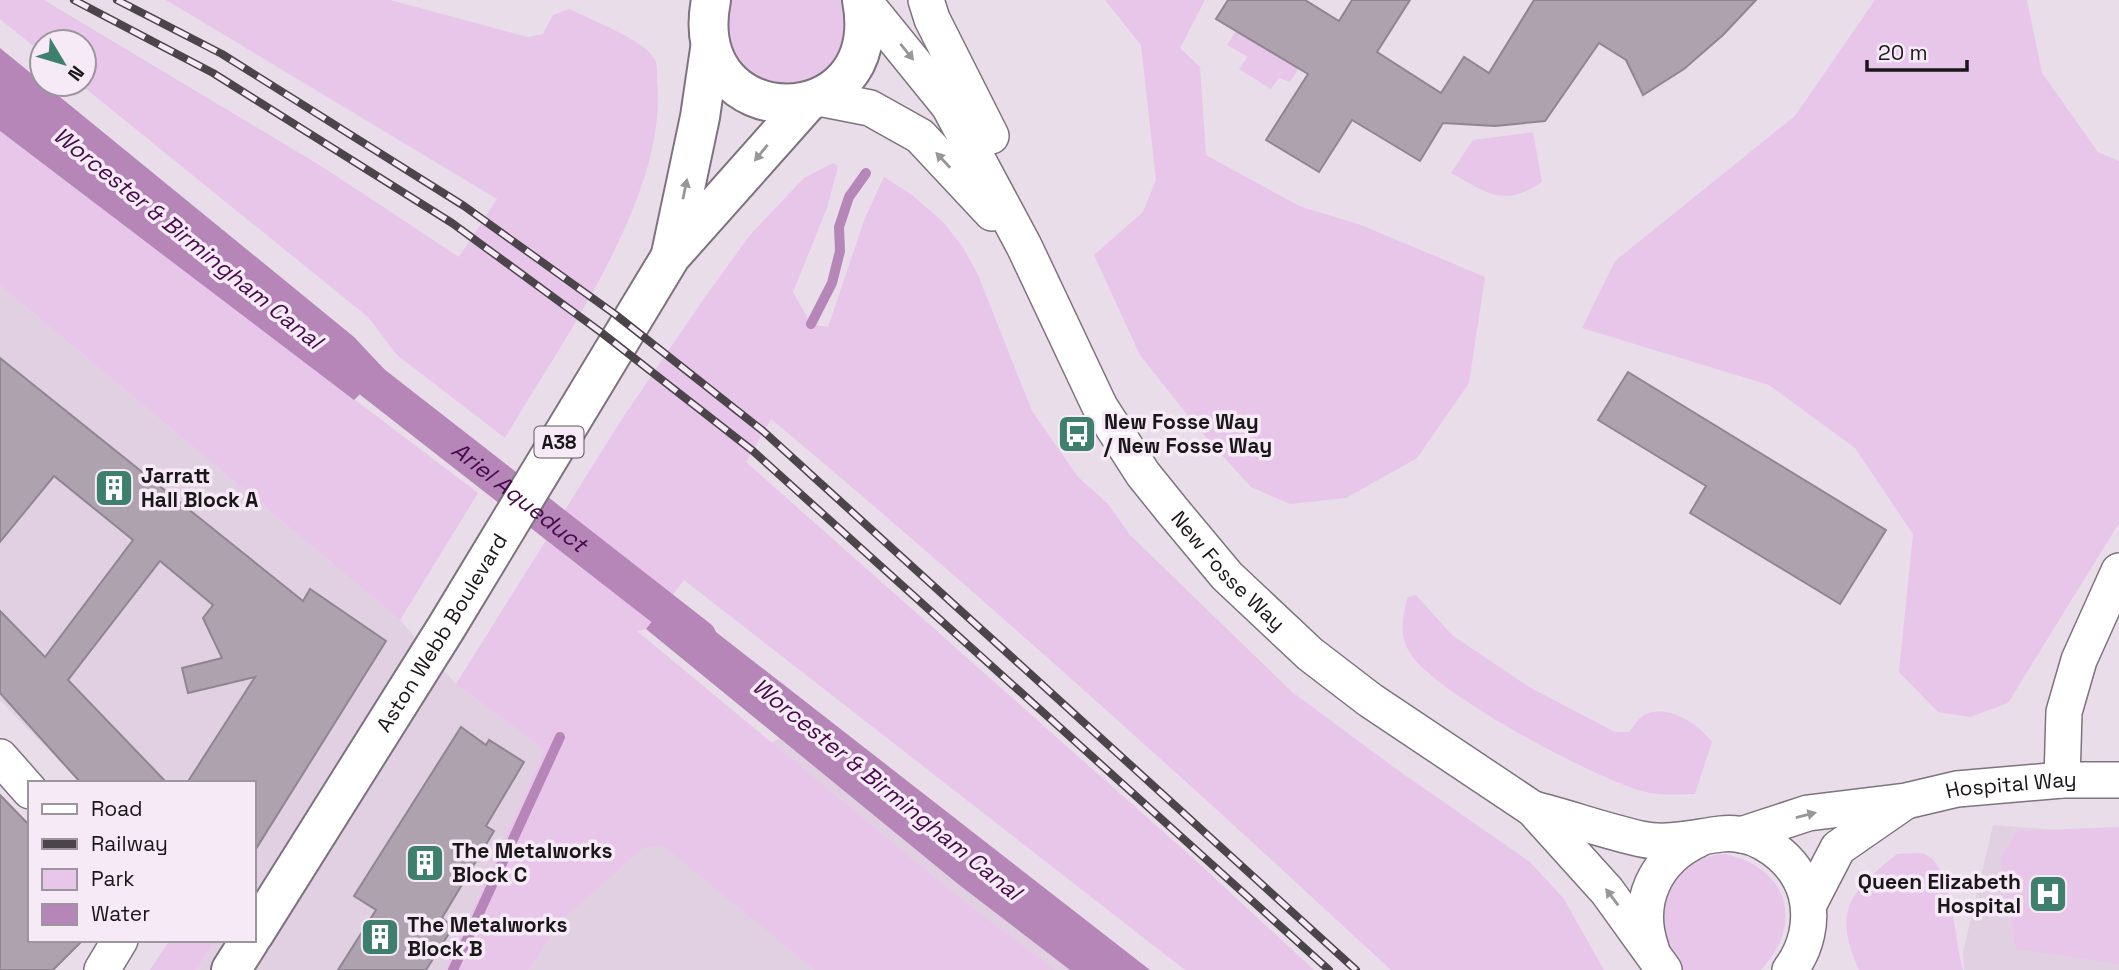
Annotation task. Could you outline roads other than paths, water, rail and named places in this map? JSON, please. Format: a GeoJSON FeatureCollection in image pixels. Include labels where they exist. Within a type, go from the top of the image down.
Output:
{"type":"FeatureCollection","features":[{"type":"Feature","properties":{"kind":"highway","name":"A38"},"geometry":{"type":"LineString","coordinates":[[711,0],[706,22],[710,49],[721,72],[740,90],[763,102],[789,105],[813,101],[836,88],[853,69],[864,46],[866,23],[863,0]]}},
{"type":"Feature","properties":{"kind":"highway","name":"Aston Webb Boulevard"},"geometry":{"type":"LineString","coordinates":[[671,256],[700,117],[710,49]]}},
{"type":"Feature","properties":{"kind":"highway","name":"Aston Webb Boulevard"},"geometry":{"type":"LineString","coordinates":[[256,931],[446,628],[671,256],[813,101]]}},
{"type":"Feature","properties":{"kind":"highway"},"geometry":{"type":"LineString","coordinates":[[231,970],[249,942]]}},
{"type":"Feature","properties":{"kind":"street","name":"New Fosse Way"},"geometry":{"type":"LineString","coordinates":[[863,0],[949,106],[1024,246],[1100,407],[1143,474],[1227,576],[1310,654],[1360,692],[1533,808],[1607,891],[1658,961]]}},
{"type":"Feature","properties":{"kind":"street","name":"New Fosse Way"},"geometry":{"type":"LineString","coordinates":[[929,10],[999,152],[1021,212],[1024,246]]}},
{"type":"Feature","properties":{"kind":"street","name":"New Fosse Way"},"geometry":{"type":"LineString","coordinates":[[813,101],[870,108],[920,136],[1024,246]]}},
{"type":"Feature","properties":{"kind":"street"},"geometry":{"type":"LineString","coordinates":[[2062,780],[2064,712],[2079,660],[2119,571]]}},
{"type":"Feature","properties":{"kind":"street"},"geometry":{"type":"LineString","coordinates":[[0,757],[28,789]]}},
{"type":"Feature","properties":{"kind":"street","name":"Hospital Way"},"geometry":{"type":"LineString","coordinates":[[1741,835],[1808,813],[1906,801],[1957,789],[2062,780],[2119,779]]}},
{"type":"Feature","properties":{"kind":"street","name":"Hospital Way"},"geometry":{"type":"LineString","coordinates":[[1808,918],[1838,848],[1906,801]]}},
{"type":"Feature","properties":{"kind":"street","name":"New Fosse Way"},"geometry":{"type":"LineString","coordinates":[[1533,808],[1644,840],[1699,839],[1722,834],[1741,835],[1760,841],[1785,858],[1804,887],[1808,918],[1823,970]]}},
{"type":"Feature","properties":{"kind":"street","name":"New Fosse Way"},"geometry":{"type":"LineString","coordinates":[[1658,961],[1646,936],[1645,909],[1654,879],[1671,856],[1699,839]]}},
{"type":"Feature","properties":{"kind":"street"},"geometry":{"type":"LineString","coordinates":[[1790,970],[1802,952],[1808,918]]}},
{"type":"Feature","properties":{"kind":"street"},"geometry":{"type":"LineString","coordinates":[[102,970],[119,942]]}},
{"type":"Feature","properties":{"kind":"water","name":"Worcester & Birmingham Canal"},"geometry":{"type":"Polygon","coordinates":[[[0,48],[28,71],[28,98],[61,98],[354,337],[385,370],[354,400],[0,131],[0,48]]]}},
{"type":"Feature","properties":{"kind":"water","name":"Worcester & Birmingham Canal"},"geometry":{"type":"Polygon","coordinates":[[[671,597],[1150,970],[1070,970],[958,884],[646,629],[671,597]]]}},
{"type":"Feature","properties":{"kind":"waterway"},"geometry":{"type":"LineString","coordinates":[[811,324],[832,283],[840,251],[839,227],[849,197],[866,173]]}},
{"type":"Feature","properties":{"kind":"waterway","name":"Ariel Aqueduct"},"geometry":{"type":"LineString","coordinates":[[335,353],[699,637]]}},
{"type":"Feature","properties":{"kind":"waterway"},"geometry":{"type":"LineString","coordinates":[[453,970],[560,737]]}},
{"type":"Feature","properties":{"kind":"railway"},"geometry":{"type":"LineString","coordinates":[[74,0],[213,73],[452,223],[602,333],[753,451],[1329,970]]}},
{"type":"Feature","properties":{"kind":"railway"},"geometry":{"type":"LineString","coordinates":[[117,0],[222,54],[464,206],[616,315],[763,431],[1356,970]]}},
{"type":"Feature","properties":{"kind":"place","name":"New Fosse Way / New Fosse Way"},"geometry":{"type":"Point","coordinates":[1077,434]}},
{"type":"Feature","properties":{"kind":"place","name":"Jarratt Hall Block A"},"geometry":{"type":"Point","coordinates":[114,488]}},
{"type":"Feature","properties":{"kind":"place","name":"The Metalworks Block C"},"geometry":{"type":"Point","coordinates":[425,863]}},
{"type":"Feature","properties":{"kind":"place","name":"Queen Elizabeth Hospital"},"geometry":{"type":"Point","coordinates":[2048,894]}},
{"type":"Feature","properties":{"kind":"place","name":"The Metalworks Block B"},"geometry":{"type":"Point","coordinates":[380,937]}}]}
